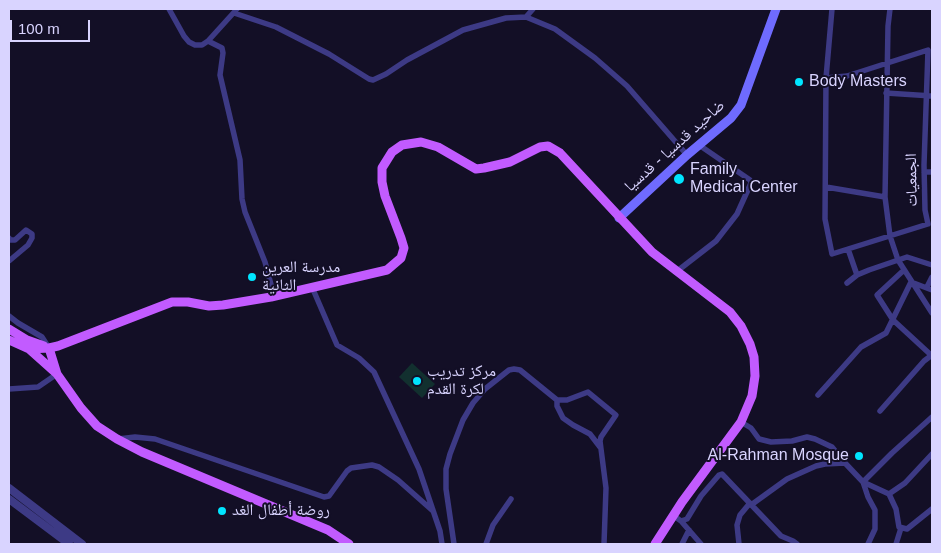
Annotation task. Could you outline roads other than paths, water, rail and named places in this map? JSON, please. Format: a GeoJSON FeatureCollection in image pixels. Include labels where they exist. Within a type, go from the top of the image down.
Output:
{"type":"FeatureCollection","features":[{"type":"Feature","properties":{"kind":"main road","name":"ضاحيد قدسيا - قدسيا"},"geometry":{"type":"LineString","coordinates":[[619,218],[686,155],[731,118],[742,105],[776,9]]}},
{"type":"Feature","properties":{"kind":"main road"},"geometry":{"type":"LineString","coordinates":[[29,349],[49,348],[69,342],[172,302],[188,302],[209,306],[224,305],[274,296],[387,270],[401,258],[404,248],[384,196],[382,168],[392,152],[402,145],[421,142],[438,147],[476,168],[484,168],[510,162],[540,147],[548,146],[560,153],[652,252],[730,312],[741,326],[754,357],[755,376],[752,396],[741,422],[678,519],[655,544]]}},
{"type":"Feature","properties":{"kind":"main road"},"geometry":{"type":"LineString","coordinates":[[9,329],[27,340],[49,348]]}},
{"type":"Feature","properties":{"kind":"main road"},"geometry":{"type":"LineString","coordinates":[[9,340],[29,349],[57,374],[81,408],[97,426],[117,439],[142,452],[320,526],[349,544]]}},
{"type":"Feature","properties":{"kind":"main road"},"geometry":{"type":"LineString","coordinates":[[49,348],[57,374]]}},
{"type":"Feature","properties":{"kind":"street"},"geometry":{"type":"LineString","coordinates":[[170,9],[184,36],[195,45],[202,45],[208,41],[236,11],[329,54],[373,80],[462,30],[506,18],[526,16],[555,29],[595,58],[626,86],[681,146],[686,155]]}},
{"type":"Feature","properties":{"kind":"street"},"geometry":{"type":"LineString","coordinates":[[526,16],[533,9]]}},
{"type":"Feature","properties":{"kind":"street"},"geometry":{"type":"LineString","coordinates":[[832,9],[826,78],[825,219],[832,254],[890,236]]}},
{"type":"Feature","properties":{"kind":"street","name":"الجمعيات"},"geometry":{"type":"LineString","coordinates":[[890,9],[886,93],[885,197],[890,236],[898,260],[932,313]]}},
{"type":"Feature","properties":{"kind":"street"},"geometry":{"type":"LineString","coordinates":[[208,41],[222,48],[220,75],[240,160],[242,199],[245,212],[266,262],[274,296]]}},
{"type":"Feature","properties":{"kind":"street","name":"الجمعيات"},"geometry":{"type":"LineString","coordinates":[[826,78],[847,76],[930,49],[930,96],[924,172],[925,210],[930,223],[890,236]]}},
{"type":"Feature","properties":{"kind":"street"},"geometry":{"type":"LineString","coordinates":[[886,93],[930,96]]}},
{"type":"Feature","properties":{"kind":"street"},"geometry":{"type":"LineString","coordinates":[[676,272],[716,241],[737,214],[751,183],[750,180],[698,145]]}},
{"type":"Feature","properties":{"kind":"street"},"geometry":{"type":"LineString","coordinates":[[924,172],[932,172]]}},
{"type":"Feature","properties":{"kind":"street","name":"الجمعيات"},"geometry":{"type":"LineString","coordinates":[[826,187],[885,197]]}},
{"type":"Feature","properties":{"kind":"street"},"geometry":{"type":"LineString","coordinates":[[9,238],[10,240],[15,240],[26,230],[32,234],[28,245],[9,261]]}},
{"type":"Feature","properties":{"kind":"street"},"geometry":{"type":"LineString","coordinates":[[848,249],[857,275]]}},
{"type":"Feature","properties":{"kind":"street"},"geometry":{"type":"LineString","coordinates":[[847,283],[857,275],[907,257],[932,265]]}},
{"type":"Feature","properties":{"kind":"street"},"geometry":{"type":"LineString","coordinates":[[880,411],[932,355],[893,320],[877,295],[904,270]]}},
{"type":"Feature","properties":{"kind":"street"},"geometry":{"type":"LineString","coordinates":[[818,395],[861,348],[886,333],[912,282],[930,288],[932,277]]}},
{"type":"Feature","properties":{"kind":"street"},"geometry":{"type":"LineString","coordinates":[[312,287],[337,345],[359,358],[374,372],[419,469],[442,544]]}},
{"type":"Feature","properties":{"kind":"street"},"geometry":{"type":"LineString","coordinates":[[9,316],[42,336],[49,348]]}},
{"type":"Feature","properties":{"kind":"street"},"geometry":{"type":"LineString","coordinates":[[454,544],[446,490],[446,469],[450,454],[463,420],[473,403],[491,384],[509,370],[514,369],[520,370],[557,400],[567,400],[588,392],[616,414],[601,437],[600,447],[606,488],[604,544]]}},
{"type":"Feature","properties":{"kind":"street"},"geometry":{"type":"LineString","coordinates":[[9,389],[38,387],[57,374]]}},
{"type":"Feature","properties":{"kind":"street"},"geometry":{"type":"LineString","coordinates":[[557,400],[557,406],[563,418],[590,434],[600,447]]}},
{"type":"Feature","properties":{"kind":"street"},"geometry":{"type":"LineString","coordinates":[[863,482],[932,417]]}},
{"type":"Feature","properties":{"kind":"street"},"geometry":{"type":"LineString","coordinates":[[741,422],[751,428],[759,439],[771,442],[792,441],[807,437],[832,448],[863,482],[889,494],[896,509],[899,527],[901,528],[907,530],[932,509]]}},
{"type":"Feature","properties":{"kind":"street"},"geometry":{"type":"LineString","coordinates":[[117,439],[135,437],[155,439],[324,497],[328,496],[351,468],[379,466],[433,511]]}},
{"type":"Feature","properties":{"kind":"street"},"geometry":{"type":"LineString","coordinates":[[889,494],[905,483],[932,454]]}},
{"type":"Feature","properties":{"kind":"street"},"geometry":{"type":"LineString","coordinates":[[739,544],[737,525],[740,515],[750,504],[798,473],[825,464],[845,463]]}},
{"type":"Feature","properties":{"kind":"street"},"geometry":{"type":"LineString","coordinates":[[678,519],[687,519],[701,496],[722,474],[781,536],[797,544]]}},
{"type":"Feature","properties":{"kind":"street"},"geometry":{"type":"LineString","coordinates":[[863,482],[868,498],[875,510],[875,528],[868,544]]}},
{"type":"Feature","properties":{"kind":"street"},"geometry":{"type":"LineString","coordinates":[[9,488],[82,544]]}},
{"type":"Feature","properties":{"kind":"street"},"geometry":{"type":"LineString","coordinates":[[9,499],[69,544]]}},
{"type":"Feature","properties":{"kind":"street"},"geometry":{"type":"LineString","coordinates":[[486,544],[493,525],[511,499]]}},
{"type":"Feature","properties":{"kind":"street"},"geometry":{"type":"LineString","coordinates":[[678,519],[701,544]]}},
{"type":"Feature","properties":{"kind":"street"},"geometry":{"type":"LineString","coordinates":[[896,544],[901,528]]}},
{"type":"Feature","properties":{"kind":"street"},"geometry":{"type":"LineString","coordinates":[[682,544],[689,530]]}},
{"type":"Feature","properties":{"kind":"place","name":"Body Masters"},"geometry":{"type":"Point","coordinates":[799,82]}},
{"type":"Feature","properties":{"kind":"place","name":"Family Medical Center"},"geometry":{"type":"Point","coordinates":[679,179]}},
{"type":"Feature","properties":{"kind":"place","name":"مدرسة العرين الثانية"},"geometry":{"type":"Point","coordinates":[252,277]}},
{"type":"Feature","properties":{"kind":"place","name":"مركز تدريب لكرة القدم"},"geometry":{"type":"Point","coordinates":[417,381]}},
{"type":"Feature","properties":{"kind":"place","name":"Al-Rahman Mosque"},"geometry":{"type":"Point","coordinates":[859,456]}},
{"type":"Feature","properties":{"kind":"place","name":"روضة أطفال الغد"},"geometry":{"type":"Point","coordinates":[222,511]}}]}
